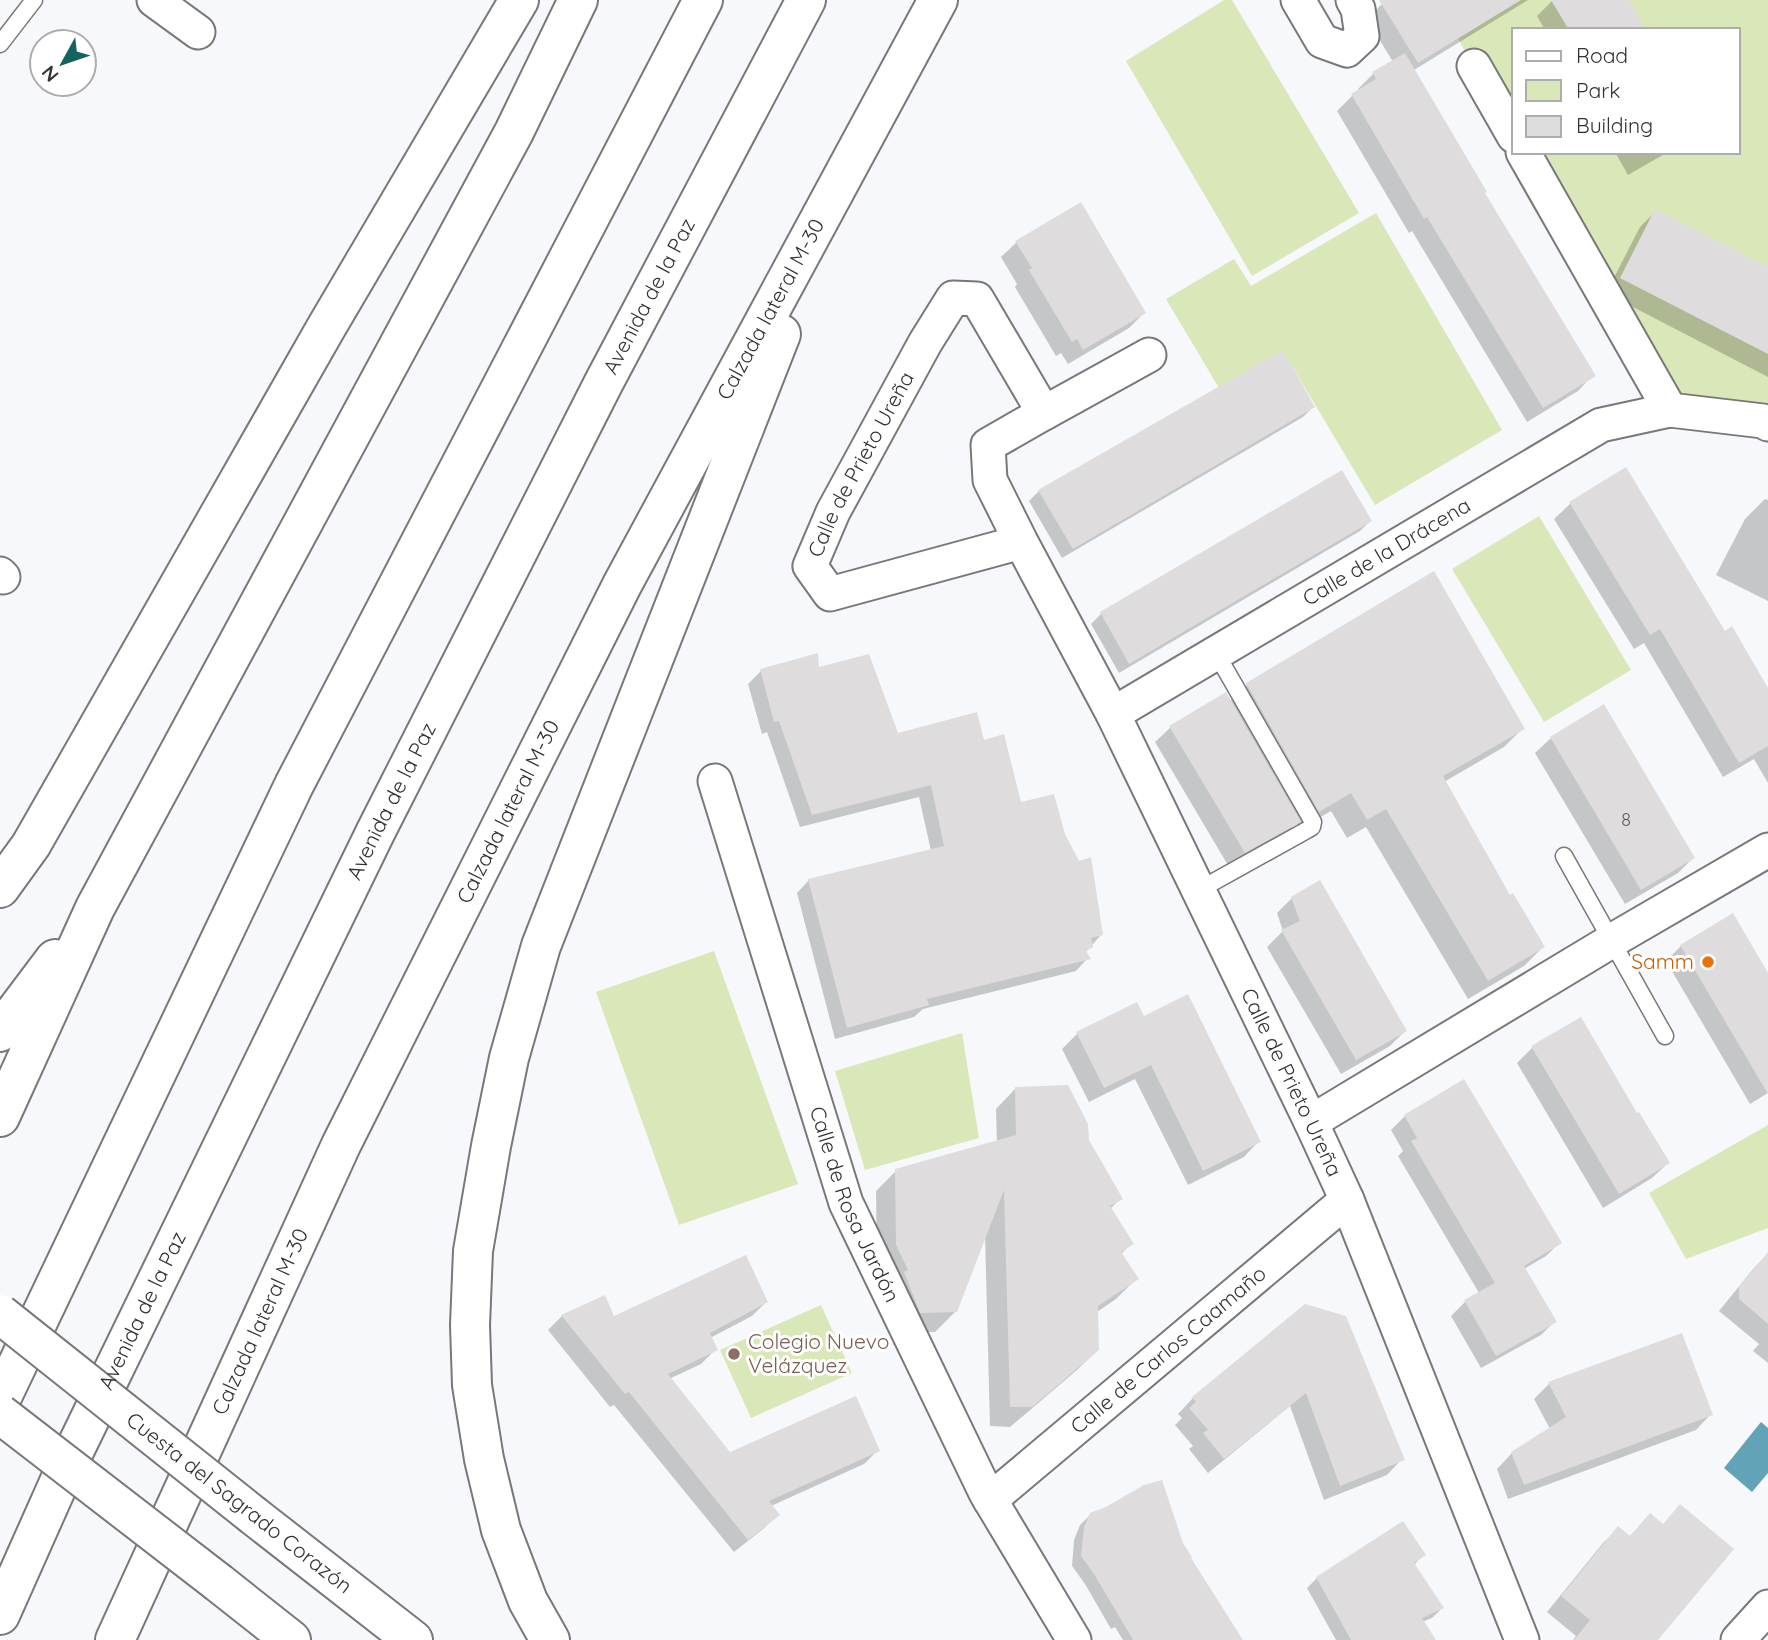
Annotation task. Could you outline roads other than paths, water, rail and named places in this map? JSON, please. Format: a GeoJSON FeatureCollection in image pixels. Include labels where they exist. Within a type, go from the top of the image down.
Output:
{"type":"FeatureCollection","features":[{"type":"Feature","properties":{"kind":"main road"},"geometry":{"type":"LineString","coordinates":[[0,888],[31,845],[320,338],[519,0]]}},
{"type":"Feature","properties":{"kind":"main road"},"geometry":{"type":"LineString","coordinates":[[0,1117],[95,908],[508,145],[578,0]]}},
{"type":"Feature","properties":{"kind":"main road"},"geometry":{"type":"LineString","coordinates":[[0,1401],[294,785],[703,0]]}},
{"type":"Feature","properties":{"kind":"main road","name":"Avenida de la Paz"},"geometry":{"type":"LineString","coordinates":[[0,1615],[67,1465],[376,831],[603,384],[806,0]]}},
{"type":"Feature","properties":{"kind":"main road","name":"Calzada lateral M-30"},"geometry":{"type":"LineString","coordinates":[[115,1640],[341,1145],[622,585],[938,0]]}},
{"type":"Feature","properties":{"kind":"main road"},"geometry":{"type":"LineString","coordinates":[[550,1640],[528,1601],[501,1530],[484,1459],[472,1384],[470,1325],[473,1251],[491,1146],[509,1058],[541,946],[844,173]]}},
{"type":"Feature","properties":{"kind":"main road"},"geometry":{"type":"LineString","coordinates":[[0,1032],[95,908]]}},
{"type":"Feature","properties":{"kind":"main road","name":"Cuesta del Sagrado Corazón"},"geometry":{"type":"LineString","coordinates":[[0,1314],[413,1640]]}},
{"type":"Feature","properties":{"kind":"main road"},"geometry":{"type":"LineString","coordinates":[[0,1415],[291,1640]]}},
{"type":"Feature","properties":{"kind":"street"},"geometry":{"type":"LineString","coordinates":[[154,0],[198,32]]}},
{"type":"Feature","properties":{"kind":"street"},"geometry":{"type":"LineString","coordinates":[[1298,0],[1322,41],[1347,50],[1362,36],[1358,9],[1353,0]]}},
{"type":"Feature","properties":{"kind":"street"},"geometry":{"type":"LineString","coordinates":[[1474,66],[1512,132]]}},
{"type":"Feature","properties":{"kind":"street"},"geometry":{"type":"LineString","coordinates":[[1524,154],[1670,410]]}},
{"type":"Feature","properties":{"kind":"street","name":"Calle de Prieto Ureña"},"geometry":{"type":"LineString","coordinates":[[1021,542],[830,594],[810,566],[833,512],[925,343],[953,298],[977,299],[1044,413]]}},
{"type":"Feature","properties":{"kind":"street","name":"Calle de Prieto Ureña"},"geometry":{"type":"LineString","coordinates":[[1149,355],[988,445],[990,480],[1113,714],[1347,1200],[1522,1640]]}},
{"type":"Feature","properties":{"kind":"street","name":"Calle de la Drácena"},"geometry":{"type":"LineString","coordinates":[[1113,714],[1601,425],[1670,410],[1763,421],[1768,424]]}},
{"type":"Feature","properties":{"kind":"street","name":"Calle de Rosa Jardón"},"geometry":{"type":"LineString","coordinates":[[715,781],[846,1203],[989,1498],[1074,1640]]}},
{"type":"Feature","properties":{"kind":"street"},"geometry":{"type":"LineString","coordinates":[[1311,1122],[1612,940],[1768,850]]}},
{"type":"Feature","properties":{"kind":"street","name":"Calle de Carlos Caamaño"},"geometry":{"type":"LineString","coordinates":[[989,1498],[1347,1200]]}},
{"type":"Feature","properties":{"kind":"street"},"geometry":{"type":"LineString","coordinates":[[1738,1640],[1768,1607]]}},
{"type":"Feature","properties":{"kind":"lane"},"geometry":{"type":"LineString","coordinates":[[0,44],[34,0]]}},
{"type":"Feature","properties":{"kind":"lane"},"geometry":{"type":"LineString","coordinates":[[1199,890],[1307,830],[1312,827],[1313,822],[1216,653]]}},
{"type":"Feature","properties":{"kind":"lane"},"geometry":{"type":"LineString","coordinates":[[1564,856],[1665,1036]]}},
{"type":"Feature","properties":{"kind":"water"},"geometry":{"type":"Polygon","coordinates":[[[1761,1422],[1768,1428],[1768,1473],[1752,1492],[1724,1468],[1761,1422]]]}},
{"type":"Feature","properties":{"kind":"place","name":"Samm"},"geometry":{"type":"Point","coordinates":[1708,962]}},
{"type":"Feature","properties":{"kind":"place","name":"Colegio Nuevo Velázquez"},"geometry":{"type":"Point","coordinates":[734,1354]}}]}
